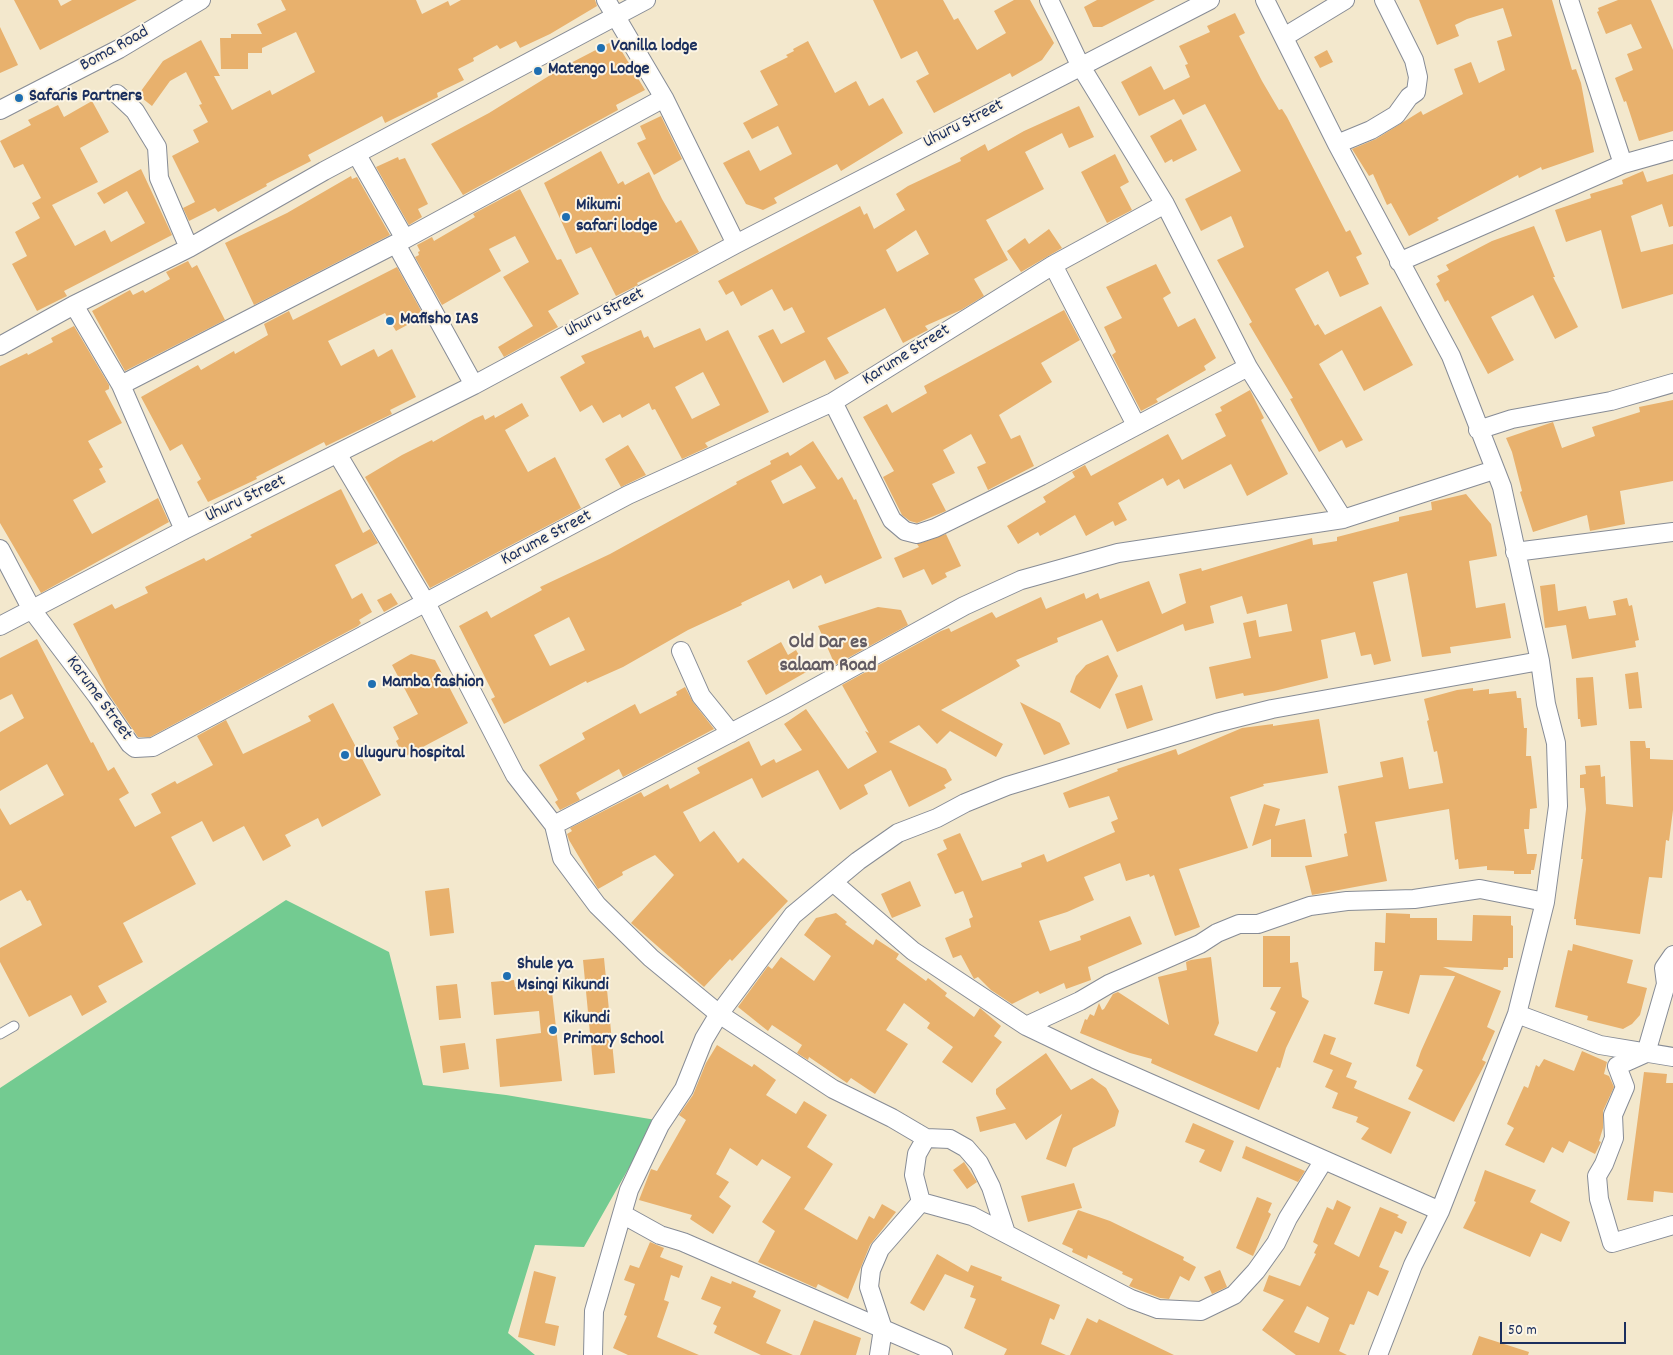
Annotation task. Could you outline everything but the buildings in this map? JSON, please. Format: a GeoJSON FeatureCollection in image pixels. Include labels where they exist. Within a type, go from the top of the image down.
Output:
{"type":"FeatureCollection","features":[{"type":"Feature","properties":{"kind":"street","name":"Boma Road"},"geometry":{"type":"LineString","coordinates":[[0,110],[119,49],[201,0]]}},
{"type":"Feature","properties":{"kind":"street"},"geometry":{"type":"LineString","coordinates":[[606,0],[664,98],[736,244]]}},
{"type":"Feature","properties":{"kind":"street"},"geometry":{"type":"LineString","coordinates":[[0,346],[74,305],[189,248],[357,155],[646,0]]}},
{"type":"Feature","properties":{"kind":"street"},"geometry":{"type":"LineString","coordinates":[[1049,0],[1080,65],[1165,204],[1248,367],[1343,519]]}},
{"type":"Feature","properties":{"kind":"street","name":"Uhuru Street"},"geometry":{"type":"LineString","coordinates":[[0,626],[184,530],[474,386],[736,244],[1080,65],[1210,0]]}},
{"type":"Feature","properties":{"kind":"street"},"geometry":{"type":"LineString","coordinates":[[1265,0],[1336,144],[1451,356],[1478,430],[1502,486],[1540,662],[1546,704],[1556,742],[1558,806],[1545,902],[1517,1014],[1440,1211],[1413,1266],[1378,1355]]}},
{"type":"Feature","properties":{"kind":"street"},"geometry":{"type":"LineString","coordinates":[[1284,37],[1345,0]]}},
{"type":"Feature","properties":{"kind":"street"},"geometry":{"type":"LineString","coordinates":[[1336,144],[1371,130],[1396,115],[1409,97],[1416,92],[1418,77],[1414,60],[1384,0]]}},
{"type":"Feature","properties":{"kind":"street"},"geometry":{"type":"LineString","coordinates":[[1569,0],[1623,164]]}},
{"type":"Feature","properties":{"kind":"street"},"geometry":{"type":"LineString","coordinates":[[117,94],[135,111],[149,137],[157,146],[160,178],[189,248]]}},
{"type":"Feature","properties":{"kind":"street"},"geometry":{"type":"LineString","coordinates":[[474,386],[396,244],[664,98]]}},
{"type":"Feature","properties":{"kind":"street"},"geometry":{"type":"LineString","coordinates":[[1399,262],[1623,164],[1673,150]]}},
{"type":"Feature","properties":{"kind":"street"},"geometry":{"type":"LineString","coordinates":[[357,155],[405,239]]}},
{"type":"Feature","properties":{"kind":"street","name":"Karume Street"},"geometry":{"type":"LineString","coordinates":[[0,549],[32,610],[98,696],[130,744],[135,748],[145,749],[168,740],[628,495],[833,402],[1053,265],[1165,204]]}},
{"type":"Feature","properties":{"kind":"street"},"geometry":{"type":"LineString","coordinates":[[121,385],[405,239]]}},
{"type":"Feature","properties":{"kind":"street"},"geometry":{"type":"LineString","coordinates":[[1053,265],[1136,426]]}},
{"type":"Feature","properties":{"kind":"street"},"geometry":{"type":"LineString","coordinates":[[74,305],[121,385],[184,530]]}},
{"type":"Feature","properties":{"kind":"street"},"geometry":{"type":"LineString","coordinates":[[833,402],[892,520],[898,527],[917,534],[934,528],[1248,367]]}},
{"type":"Feature","properties":{"kind":"street"},"geometry":{"type":"LineString","coordinates":[[1478,430],[1512,419],[1611,401],[1673,384]]}},
{"type":"Feature","properties":{"kind":"street"},"geometry":{"type":"LineString","coordinates":[[338,455],[426,603],[515,774],[554,825],[562,858],[597,905],[645,953],[719,1014],[833,1089],[892,1118],[926,1138],[950,1139],[958,1142],[973,1155],[991,1187],[1006,1233]]}},
{"type":"Feature","properties":{"kind":"street"},"geometry":{"type":"LineString","coordinates":[[554,825],[731,733],[964,606],[1021,580],[1118,554],[1343,519],[1494,470]]}},
{"type":"Feature","properties":{"kind":"street"},"geometry":{"type":"LineString","coordinates":[[1515,552],[1673,532]]}},
{"type":"Feature","properties":{"kind":"street"},"geometry":{"type":"LineString","coordinates":[[680,651],[702,696],[731,733]]}},
{"type":"Feature","properties":{"kind":"street"},"geometry":{"type":"LineString","coordinates":[[593,1355],[594,1311],[629,1190],[660,1125],[684,1089],[704,1039],[719,1014],[793,915],[834,883],[858,861],[898,833],[1016,783],[1216,722],[1272,709],[1540,662]]}},
{"type":"Feature","properties":{"kind":"street"},"geometry":{"type":"LineString","coordinates":[[834,883],[913,951],[1026,1026],[1095,1059],[1440,1211]]}},
{"type":"Feature","properties":{"kind":"street"},"geometry":{"type":"LineString","coordinates":[[1026,1026],[1080,1001],[1109,984],[1200,944],[1218,933],[1239,924],[1258,924],[1310,906],[1347,901],[1414,899],[1480,889],[1545,902]]}},
{"type":"Feature","properties":{"kind":"street"},"geometry":{"type":"LineString","coordinates":[[1673,955],[1664,968],[1666,984],[1646,1053],[1617,1066],[1625,1087],[1613,1115],[1614,1138],[1609,1153],[1597,1176],[1599,1199],[1612,1243],[1673,1225]]}},
{"type":"Feature","properties":{"kind":"street"},"geometry":{"type":"LineString","coordinates":[[1517,1014],[1600,1045],[1673,1058]]}},
{"type":"Feature","properties":{"kind":"street"},"geometry":{"type":"LineString","coordinates":[[921,1202],[916,1190],[915,1167],[918,1154],[926,1138]]}},
{"type":"Feature","properties":{"kind":"street"},"geometry":{"type":"LineString","coordinates":[[921,1202],[972,1216],[1131,1299],[1158,1309],[1201,1311],[1234,1295],[1256,1271],[1276,1243],[1288,1218],[1324,1160]]}},
{"type":"Feature","properties":{"kind":"street"},"geometry":{"type":"LineString","coordinates":[[879,1355],[884,1329],[869,1287],[871,1270],[880,1249],[921,1202]]}},
{"type":"Feature","properties":{"kind":"street"},"geometry":{"type":"LineString","coordinates":[[622,1214],[660,1235],[683,1242],[943,1355]]}},
{"type":"Feature","properties":{"kind":"lane"},"geometry":{"type":"LineString","coordinates":[[0,1034],[14,1026]]}},
{"type":"Feature","properties":{"kind":"green space"},"geometry":{"type":"Polygon","coordinates":[[[286,900],[389,952],[423,1085],[506,1095],[656,1120],[584,1247],[535,1245],[508,1333],[535,1355],[0,1355],[0,1088],[286,900]]]}},
{"type":"Feature","properties":{"kind":"place","name":"Vanilla lodge"},"geometry":{"type":"Point","coordinates":[601,48]}},
{"type":"Feature","properties":{"kind":"place","name":"Matengo Lodge"},"geometry":{"type":"Point","coordinates":[538,71]}},
{"type":"Feature","properties":{"kind":"place","name":"Safaris Partners"},"geometry":{"type":"Point","coordinates":[19,98]}},
{"type":"Feature","properties":{"kind":"place","name":"Mikumi safari lodge"},"geometry":{"type":"Point","coordinates":[566,217]}},
{"type":"Feature","properties":{"kind":"place","name":"Mafisho IAS"},"geometry":{"type":"Point","coordinates":[390,321]}},
{"type":"Feature","properties":{"kind":"place","name":"Mamba fashion"},"geometry":{"type":"Point","coordinates":[372,684]}},
{"type":"Feature","properties":{"kind":"place","name":"Uluguru hospital"},"geometry":{"type":"Point","coordinates":[345,755]}},
{"type":"Feature","properties":{"kind":"place","name":"Shule ya Msingi Kikundi"},"geometry":{"type":"Point","coordinates":[507,976]}},
{"type":"Feature","properties":{"kind":"place","name":"Kikundi Primary School"},"geometry":{"type":"Point","coordinates":[553,1030]}},
{"type":"Feature","properties":{"kind":"district","name":"Old Dar es salaam Road"},"geometry":{"type":"Point","coordinates":[828,656]}}]}
